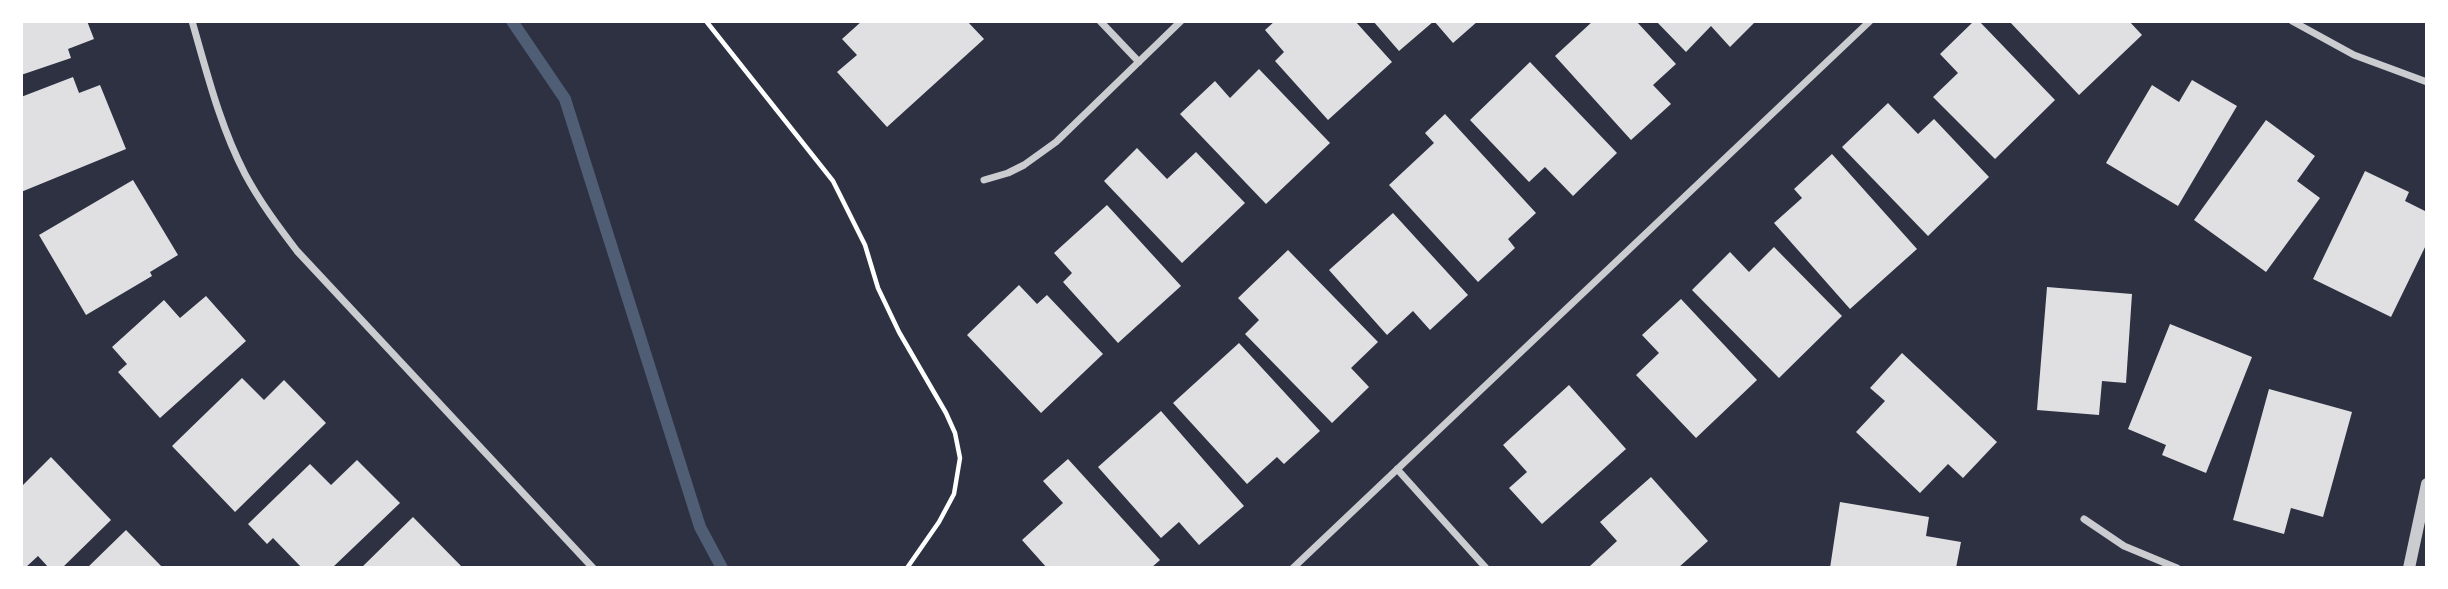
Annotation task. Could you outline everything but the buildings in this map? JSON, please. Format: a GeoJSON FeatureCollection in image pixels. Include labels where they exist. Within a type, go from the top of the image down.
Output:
{"type":"FeatureCollection","features":[{"type":"Feature","properties":{"kind":"street"},"geometry":{"type":"LineString","coordinates":[[192,21],[227,134],[245,175],[297,251],[593,568]]}},
{"type":"Feature","properties":{"kind":"street"},"geometry":{"type":"LineString","coordinates":[[1100,21],[1139,62]]}},
{"type":"Feature","properties":{"kind":"street"},"geometry":{"type":"LineString","coordinates":[[984,180],[1024,165],[1056,142],[1181,21]]}},
{"type":"Feature","properties":{"kind":"street"},"geometry":{"type":"LineString","coordinates":[[1293,568],[1870,21]]}},
{"type":"Feature","properties":{"kind":"street"},"geometry":{"type":"LineString","coordinates":[[2292,21],[2354,55],[2427,82]]}},
{"type":"Feature","properties":{"kind":"street"},"geometry":{"type":"LineString","coordinates":[[1397,469],[1486,568]]}},
{"type":"Feature","properties":{"kind":"street"},"geometry":{"type":"LineString","coordinates":[[2409,568],[2427,484]]}},
{"type":"Feature","properties":{"kind":"street"},"geometry":{"type":"LineString","coordinates":[[2084,519],[2124,546],[2177,568]]}},
{"type":"Feature","properties":{"kind":"path"},"geometry":{"type":"LineString","coordinates":[[706,21],[833,181],[865,245],[878,288],[899,332],[955,433],[960,458],[954,494],[939,522],[907,568]]}},
{"type":"Feature","properties":{"kind":"waterway"},"geometry":{"type":"LineString","coordinates":[[512,21],[565,99],[700,527],[722,568]]}}]}
